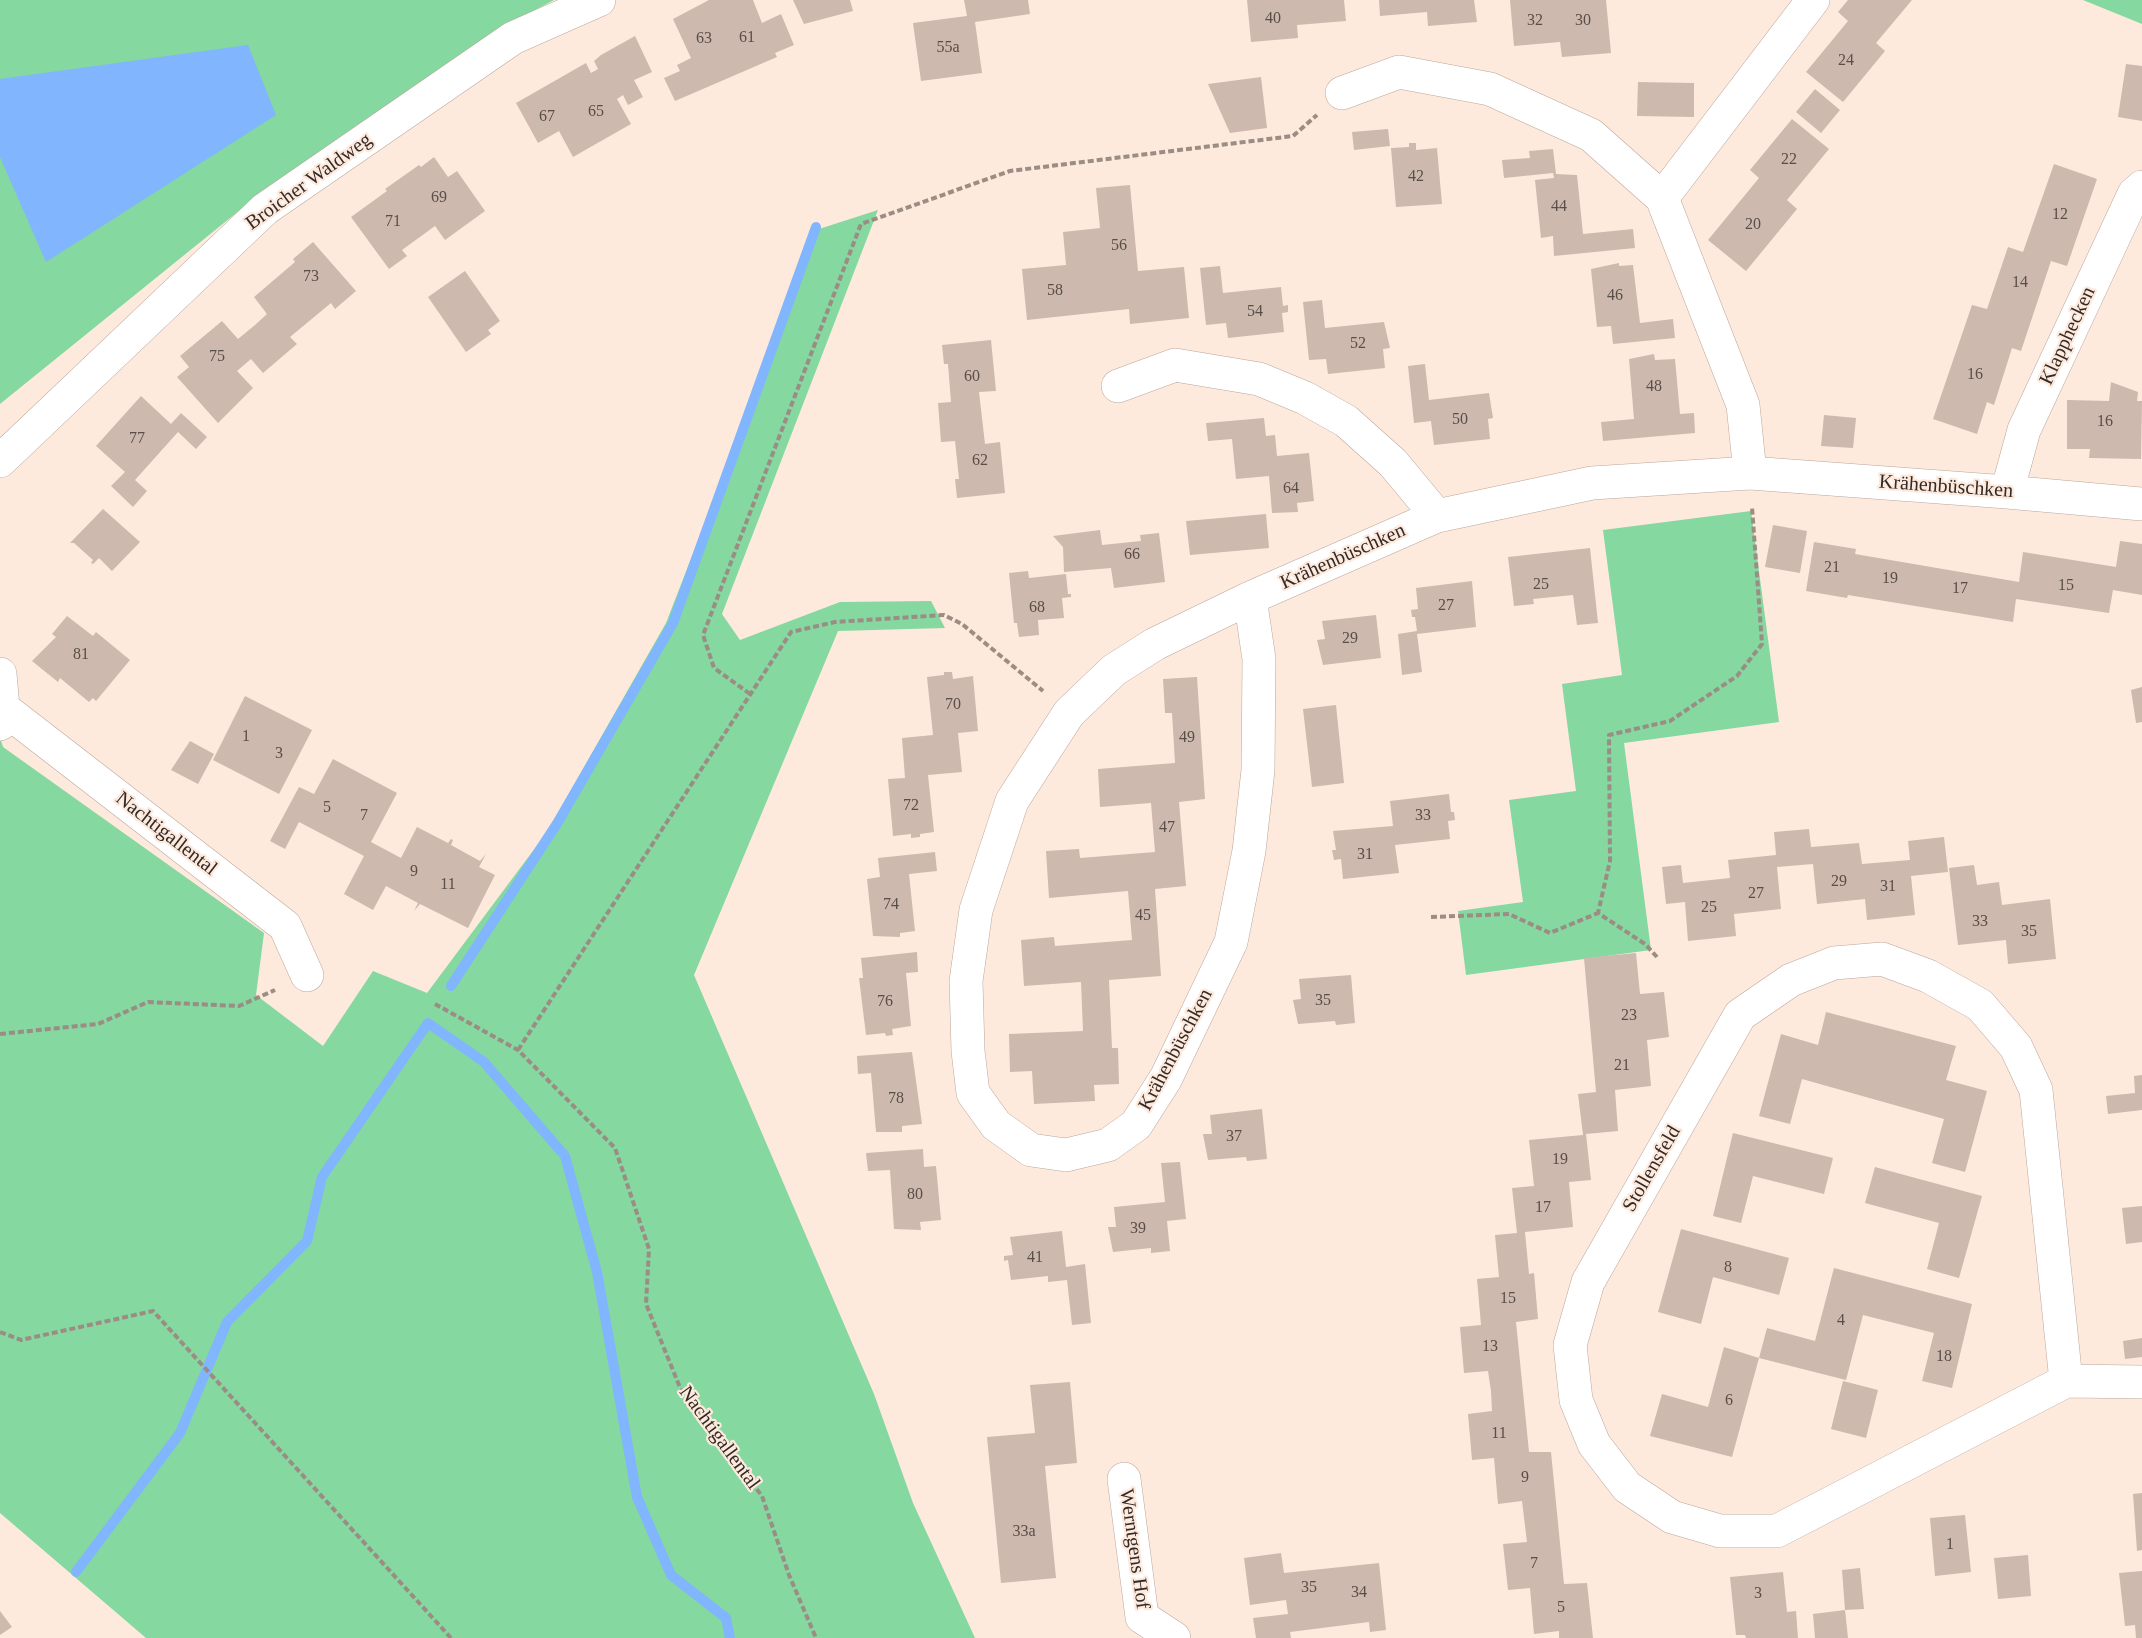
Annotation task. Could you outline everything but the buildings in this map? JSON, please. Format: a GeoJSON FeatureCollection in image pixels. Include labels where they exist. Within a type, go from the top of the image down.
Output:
{"type":"FeatureCollection","features":[{"type":"Feature","properties":{"kind":"street","name":"Broicher Waldweg"},"geometry":{"type":"LineString","coordinates":[[0,461],[266,209],[513,38],[599,0]]}},
{"type":"Feature","properties":{"kind":"street"},"geometry":{"type":"LineString","coordinates":[[1662,198],[1813,0]]}},
{"type":"Feature","properties":{"kind":"street"},"geometry":{"type":"LineString","coordinates":[[1342,93],[1399,72],[1490,89],[1590,135],[1662,198],[1743,405],[1750,473]]}},
{"type":"Feature","properties":{"kind":"street","name":"Klapphecken"},"geometry":{"type":"LineString","coordinates":[[2007,492],[2024,430],[2134,194],[2142,187]]}},
{"type":"Feature","properties":{"kind":"street"},"geometry":{"type":"LineString","coordinates":[[1118,386],[1175,365],[1268,383],[1305,398],[1346,421],[1393,463],[1437,516]]}},
{"type":"Feature","properties":{"kind":"street","name":"Krähenbüschken"},"geometry":{"type":"LineString","coordinates":[[1250,598],[1259,659],[1258,770],[1249,851],[1231,942],[1166,1078],[1136,1125],[1108,1145],[1066,1155],[1031,1150],[996,1125],[972,1093],[966,981],[976,910],[1012,801],[1069,713],[1114,670],[1155,644],[1250,598],[1437,516],[1592,483],[1750,473],[2142,504]]}},
{"type":"Feature","properties":{"kind":"street"},"geometry":{"type":"LineString","coordinates":[[0,674],[2,716]]}},
{"type":"Feature","properties":{"kind":"street","name":"Nachtigallental"},"geometry":{"type":"LineString","coordinates":[[2,716],[285,926],[308,975]]}},
{"type":"Feature","properties":{"kind":"street","name":"Stollensfeld"},"geometry":{"type":"LineString","coordinates":[[2066,1381],[2036,1090],[2016,1047],[1980,1005],[1928,976],[1882,958],[1834,963],[1791,980],[1740,1015],[1588,1282],[1570,1346],[1576,1400],[1594,1444],[1627,1486],[1672,1517],[1720,1531],[1777,1531],[2066,1381],[2142,1382]]}},
{"type":"Feature","properties":{"kind":"street","name":"Werntgens Hof"},"geometry":{"type":"LineString","coordinates":[[1124,1479],[1142,1617],[1174,1638]]}},
{"type":"Feature","properties":{"kind":"path"},"geometry":{"type":"LineString","coordinates":[[750,694],[714,668],[703,635],[861,224],[1010,171],[1293,136],[1342,93]]}},
{"type":"Feature","properties":{"kind":"path"},"geometry":{"type":"LineString","coordinates":[[1598,913],[1610,861],[1609,735],[1670,721],[1737,676],[1762,644],[1750,473]]}},
{"type":"Feature","properties":{"kind":"path"},"geometry":{"type":"LineString","coordinates":[[518,1050],[791,632],[835,622],[944,615],[962,624],[1069,713]]}},
{"type":"Feature","properties":{"kind":"path"},"geometry":{"type":"LineString","coordinates":[[1431,917],[1509,914],[1550,933],[1598,913]]}},
{"type":"Feature","properties":{"kind":"path"},"geometry":{"type":"LineString","coordinates":[[1598,913],[1645,944],[1657,957]]}},
{"type":"Feature","properties":{"kind":"path"},"geometry":{"type":"LineString","coordinates":[[0,1034],[98,1024],[148,1002],[239,1006],[308,975]]}},
{"type":"Feature","properties":{"kind":"path","name":"Nachtigallental"},"geometry":{"type":"LineString","coordinates":[[435,1004],[518,1050],[615,1148],[649,1249],[646,1305],[681,1390],[762,1496],[789,1575],[816,1638]]}},
{"type":"Feature","properties":{"kind":"path"},"geometry":{"type":"LineString","coordinates":[[0,1332],[21,1340],[153,1311],[451,1638]]}},
{"type":"Feature","properties":{"kind":"green space"},"geometry":{"type":"Polygon","coordinates":[[[0,0],[554,0],[495,31],[256,197],[0,404],[0,0]]]}},
{"type":"Feature","properties":{"kind":"green space"},"geometry":{"type":"Polygon","coordinates":[[[2083,0],[2142,0],[2142,24],[2083,0]]]}},
{"type":"Feature","properties":{"kind":"green space"},"geometry":{"type":"Polygon","coordinates":[[[878,210],[722,614],[740,640],[840,602],[931,601],[945,628],[838,631],[694,975],[874,1394],[913,1503],[975,1638],[146,1638],[0,1513],[0,737],[3,747],[264,933],[256,995],[323,1046],[373,971],[427,993],[547,832],[666,623],[819,229],[878,210]]]}},
{"type":"Feature","properties":{"kind":"green space"},"geometry":{"type":"Polygon","coordinates":[[[1751,511],[1779,722],[1624,743],[1651,950],[1466,975],[1458,911],[1523,902],[1509,800],[1576,791],[1562,684],[1622,675],[1603,530],[1751,511]]]}},
{"type":"Feature","properties":{"kind":"water"},"geometry":{"type":"Polygon","coordinates":[[[248,45],[276,115],[46,262],[0,157],[0,79],[248,45]]]}},
{"type":"Feature","properties":{"kind":"waterway"},"geometry":{"type":"LineString","coordinates":[[451,986],[558,822],[673,623],[816,227]]}},
{"type":"Feature","properties":{"kind":"waterway"},"geometry":{"type":"LineString","coordinates":[[76,1572],[180,1433],[227,1322],[307,1241],[322,1177],[428,1023],[484,1062],[565,1156],[597,1272],[637,1497],[671,1575],[726,1618],[730,1638]]}}]}
